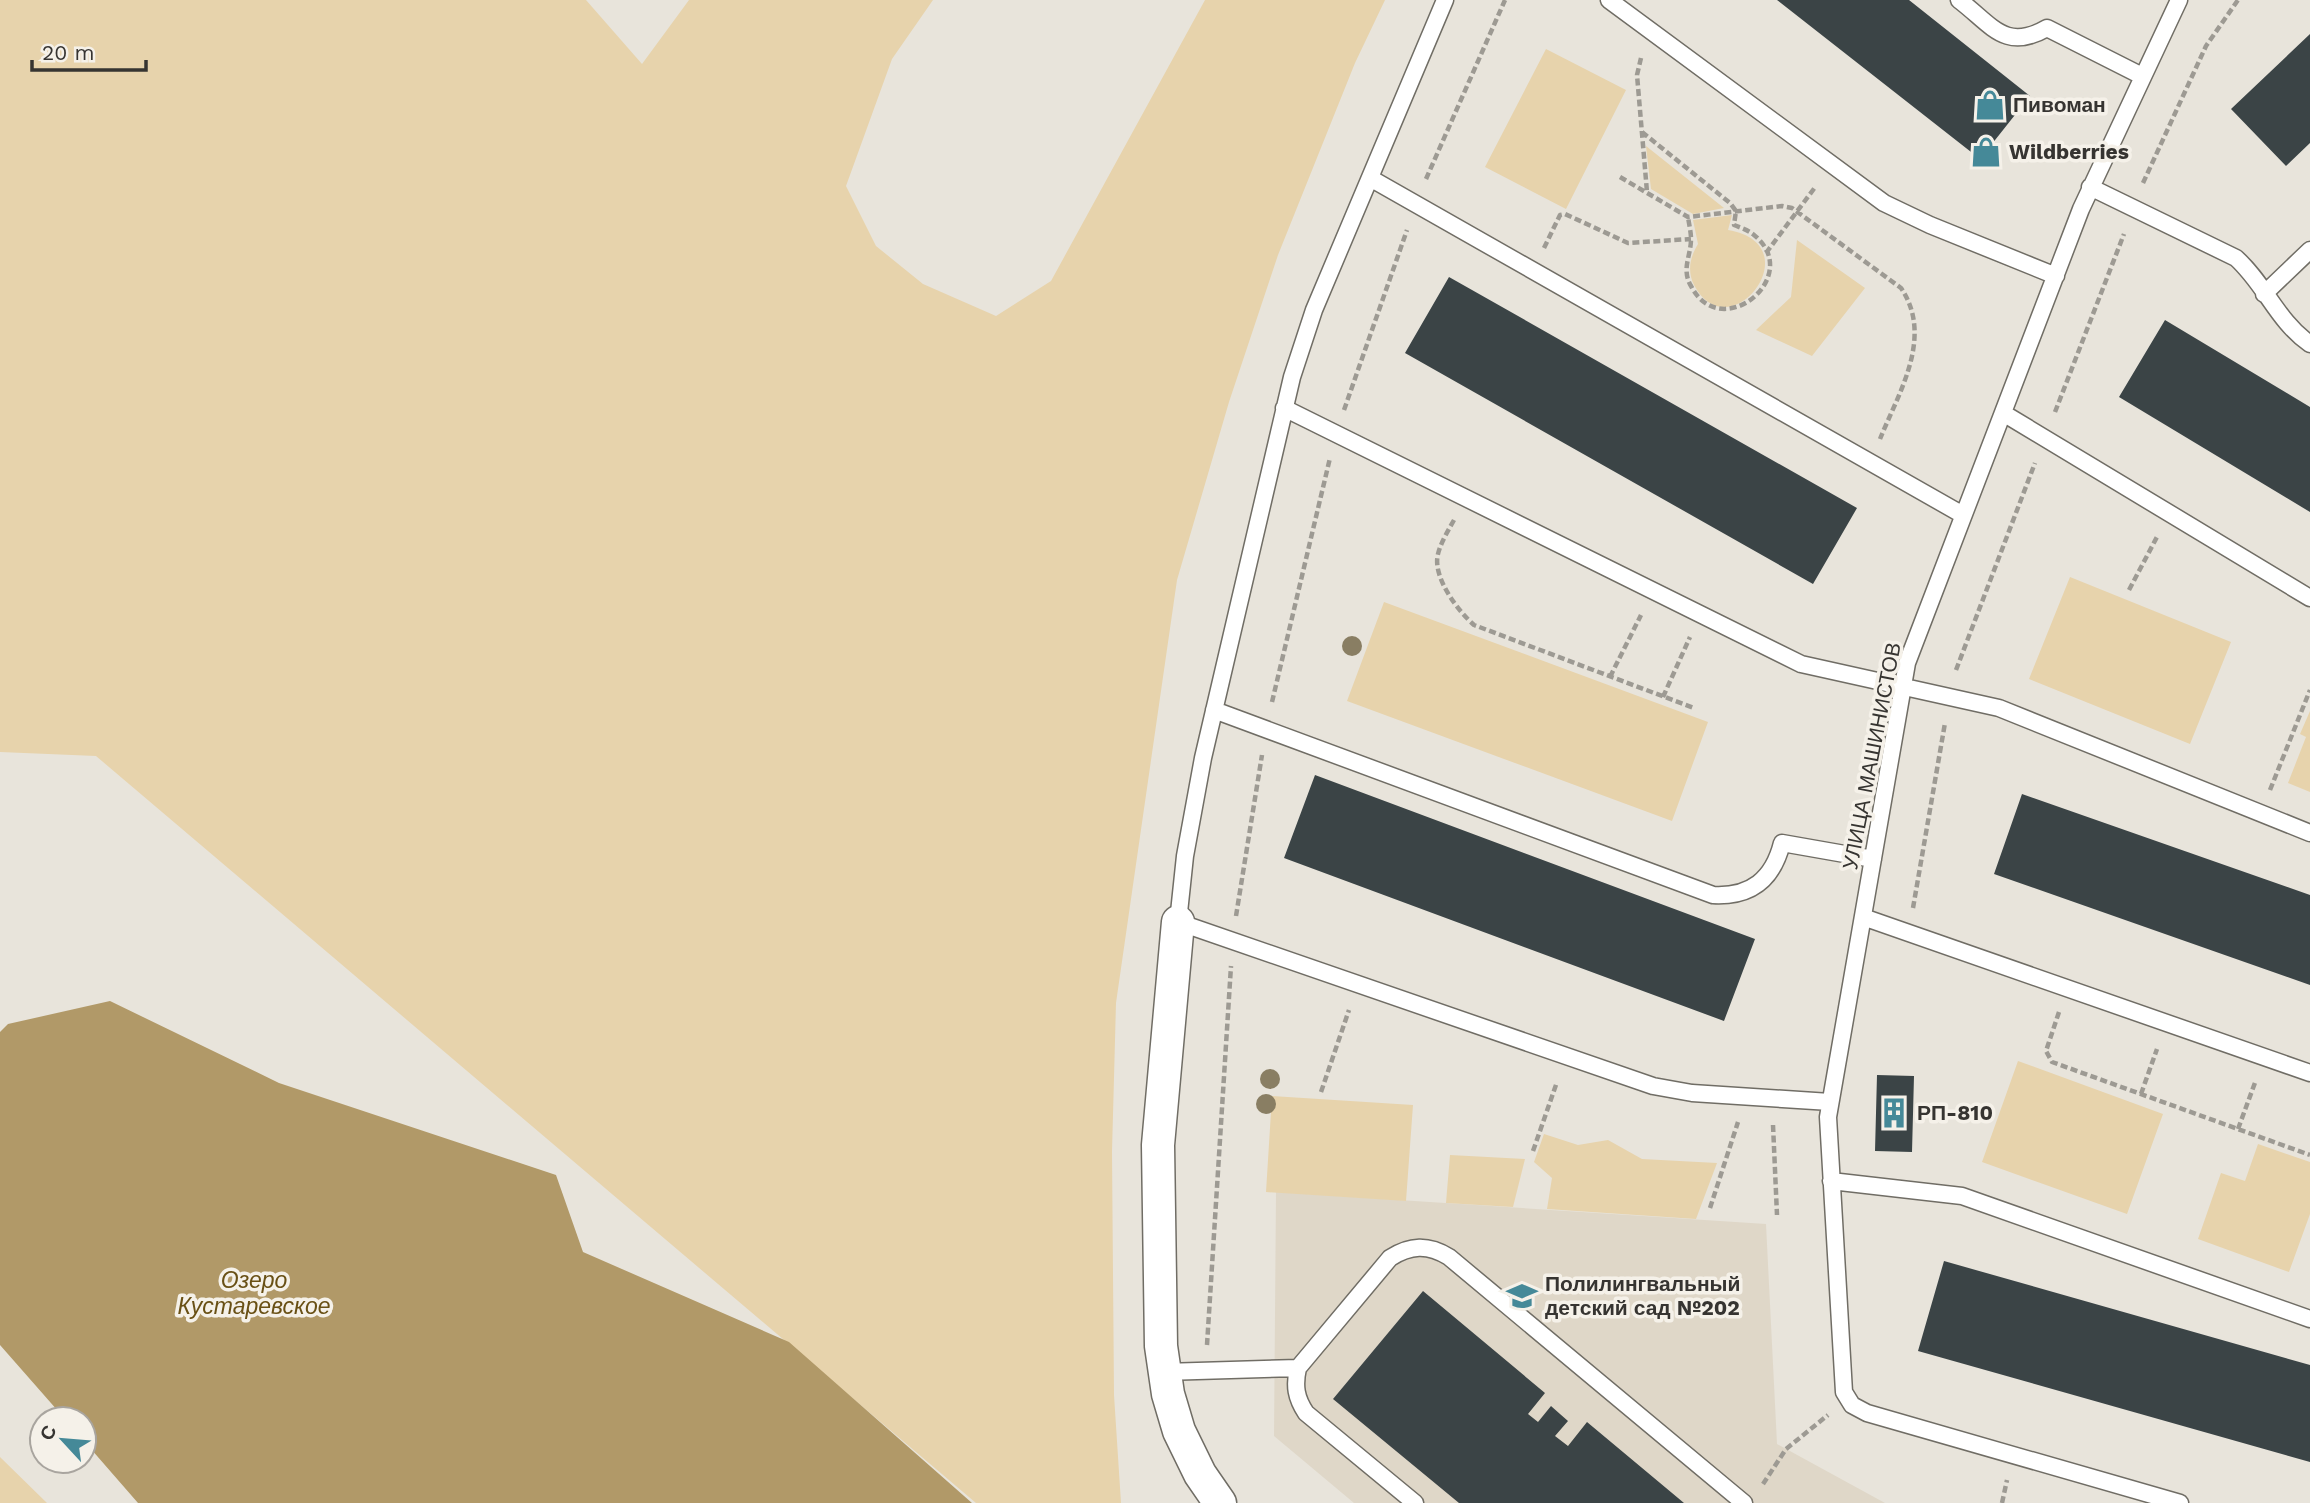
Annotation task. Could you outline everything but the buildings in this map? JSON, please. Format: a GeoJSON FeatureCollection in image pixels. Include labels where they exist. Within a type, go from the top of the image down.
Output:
{"type":"FeatureCollection","features":[{"type":"Feature","properties":{"kind":"street"},"geometry":{"type":"LineString","coordinates":[[1178,922],[1158,1145],[1164,1372],[1183,1440],[1199,1474],[1220,1503]]}},
{"type":"Feature","properties":{"kind":"lane"},"geometry":{"type":"LineString","coordinates":[[1445,0],[1314,310],[1284,408],[1193,809],[1178,922],[1672,1090],[1830,1102]]}},
{"type":"Feature","properties":{"kind":"lane"},"geometry":{"type":"LineString","coordinates":[[1609,0],[1904,214],[2056,276]]}},
{"type":"Feature","properties":{"kind":"lane"},"geometry":{"type":"LineString","coordinates":[[1959,0],[2006,37],[2027,38],[2047,28],[2143,76]]}},
{"type":"Feature","properties":{"kind":"lane","name":"УЛИЦА МАШИНИСТОВ"},"geometry":{"type":"LineString","coordinates":[[1847,1399],[1844,1392],[1827,1123],[1909,655],[2090,187],[2179,0]]}},
{"type":"Feature","properties":{"kind":"lane"},"geometry":{"type":"LineString","coordinates":[[1370,178],[1963,516]]}},
{"type":"Feature","properties":{"kind":"lane"},"geometry":{"type":"LineString","coordinates":[[2090,187],[2236,258],[2254,277],[2286,325],[2310,344]]}},
{"type":"Feature","properties":{"kind":"lane"},"geometry":{"type":"LineString","coordinates":[[2264,294],[2310,250]]}},
{"type":"Feature","properties":{"kind":"lane"},"geometry":{"type":"LineString","coordinates":[[1284,408],[1801,664],[1999,708],[2310,833]]}},
{"type":"Feature","properties":{"kind":"lane"},"geometry":{"type":"LineString","coordinates":[[2003,413],[2310,598]]}},
{"type":"Feature","properties":{"kind":"lane"},"geometry":{"type":"LineString","coordinates":[[1214,710],[1713,895],[1729,896],[1755,887],[1777,863],[1782,844],[1873,859]]}},
{"type":"Feature","properties":{"kind":"lane"},"geometry":{"type":"LineString","coordinates":[[1863,916],[2310,1073]]}},
{"type":"Feature","properties":{"kind":"lane"},"geometry":{"type":"LineString","coordinates":[[1831,1181],[1962,1196],[2310,1319]]}},
{"type":"Feature","properties":{"kind":"lane"},"geometry":{"type":"LineString","coordinates":[[1415,1503],[1306,1413],[1296,1392],[1298,1368],[1390,1258],[1413,1248],[1437,1250],[1744,1503]]}},
{"type":"Feature","properties":{"kind":"lane"},"geometry":{"type":"LineString","coordinates":[[1164,1372],[1298,1368]]}},
{"type":"Feature","properties":{"kind":"lane"},"geometry":{"type":"LineString","coordinates":[[1847,1399],[1867,1413],[2180,1503]]}},
{"type":"Feature","properties":{"kind":"path"},"geometry":{"type":"LineString","coordinates":[[1205,1371],[1233,942],[1266,729],[1336,433],[1416,204],[1505,0]]}},
{"type":"Feature","properties":{"kind":"path"},"geometry":{"type":"LineString","coordinates":[[1647,193],[1637,75],[1643,55],[1657,35]]}},
{"type":"Feature","properties":{"kind":"path"},"geometry":{"type":"LineString","coordinates":[[1642,132],[1736,211]]}},
{"type":"Feature","properties":{"kind":"path"},"geometry":{"type":"LineString","coordinates":[[1766,253],[1832,164]]}},
{"type":"Feature","properties":{"kind":"path"},"geometry":{"type":"LineString","coordinates":[[1620,177],[1688,217],[1782,206],[1797,211],[1895,283],[1909,303],[1916,339],[1913,357],[1871,463]]}},
{"type":"Feature","properties":{"kind":"path"},"geometry":{"type":"LineString","coordinates":[[1688,217],[1691,239],[1685,266],[1690,286],[1704,302],[1724,309],[1744,306],[1760,293],[1768,274],[1766,253],[1755,236],[1734,225],[1736,211]]}},
{"type":"Feature","properties":{"kind":"path"},"geometry":{"type":"LineString","coordinates":[[1533,271],[1563,214],[1628,243],[1691,239]]}},
{"type":"Feature","properties":{"kind":"path"},"geometry":{"type":"LineString","coordinates":[[1465,497],[1441,544],[1437,564],[1438,572],[1462,614],[1481,630],[1693,708]]}},
{"type":"Feature","properties":{"kind":"path"},"geometry":{"type":"LineString","coordinates":[[2129,590],[2169,513]]}},
{"type":"Feature","properties":{"kind":"path"},"geometry":{"type":"LineString","coordinates":[[1609,677],[1653,591]]}},
{"type":"Feature","properties":{"kind":"path"},"geometry":{"type":"LineString","coordinates":[[1663,697],[1700,615]]}},
{"type":"Feature","properties":{"kind":"path"},"geometry":{"type":"LineString","coordinates":[[2261,813],[2310,690]]}},
{"type":"Feature","properties":{"kind":"path"},"geometry":{"type":"LineString","coordinates":[[1321,1092],[1358,985]]}},
{"type":"Feature","properties":{"kind":"path"},"geometry":{"type":"LineString","coordinates":[[2067,988],[2046,1051],[2049,1060],[2310,1155]]}},
{"type":"Feature","properties":{"kind":"path"},"geometry":{"type":"LineString","coordinates":[[2140,1094],[2166,1023]]}},
{"type":"Feature","properties":{"kind":"path"},"geometry":{"type":"LineString","coordinates":[[1533,1151],[1566,1056]]}},
{"type":"Feature","properties":{"kind":"path"},"geometry":{"type":"LineString","coordinates":[[2238,1129],[2264,1057]]}},
{"type":"Feature","properties":{"kind":"path"},"geometry":{"type":"LineString","coordinates":[[1710,1208],[1746,1096]]}},
{"type":"Feature","properties":{"kind":"path"},"geometry":{"type":"LineString","coordinates":[[1772,1098],[1777,1215]]}},
{"type":"Feature","properties":{"kind":"path"},"geometry":{"type":"LineString","coordinates":[[1757,1492],[1786,1449],[1847,1399]]}},
{"type":"Feature","properties":{"kind":"shaded area"},"geometry":{"type":"Polygon","coordinates":[[[0,0],[586,0],[642,64],[689,0],[933,0],[892,59],[846,186],[876,246],[923,284],[996,316],[1051,281],[1205,0],[1385,0],[1355,63],[1278,255],[1229,402],[1177,580],[1116,1003],[1112,1152],[1114,1395],[1121,1503],[976,1503],[96,756],[0,752],[0,0]]]}},
{"type":"Feature","properties":{"kind":"shaded area"},"geometry":{"type":"Polygon","coordinates":[[[1546,49],[1626,90],[1566,209],[1485,167],[1546,49]]]}},
{"type":"Feature","properties":{"kind":"shaded area"},"geometry":{"type":"Polygon","coordinates":[[[1646,146],[1724,208],[1693,214],[1651,189],[1646,146]]]}},
{"type":"Feature","properties":{"kind":"shaded area"},"geometry":{"type":"Polygon","coordinates":[[[1732,215],[1728,230],[1752,239],[1764,254],[1764,271],[1756,288],[1743,301],[1726,307],[1709,303],[1694,285],[1690,264],[1698,244],[1693,220],[1732,215]]]}},
{"type":"Feature","properties":{"kind":"shaded area"},"geometry":{"type":"Polygon","coordinates":[[[1797,240],[1865,288],[1812,356],[1756,330],[1791,297],[1797,240]]]}},
{"type":"Feature","properties":{"kind":"shaded area"},"geometry":{"type":"Polygon","coordinates":[[[2070,577],[2231,642],[2190,744],[2029,679],[2070,577]]]}},
{"type":"Feature","properties":{"kind":"shaded area"},"geometry":{"type":"Polygon","coordinates":[[[1384,602],[1708,722],[1672,821],[1347,701],[1384,602]]]}},
{"type":"Feature","properties":{"kind":"shaded area"},"geometry":{"type":"Polygon","coordinates":[[[2310,711],[2310,792],[2288,783],[2306,737],[2300,734],[2310,711]]]}},
{"type":"Feature","properties":{"kind":"shaded area"},"geometry":{"type":"Polygon","coordinates":[[[2018,1061],[2163,1114],[2127,1214],[1982,1162],[2018,1061]]]}},
{"type":"Feature","properties":{"kind":"shaded area"},"geometry":{"type":"Polygon","coordinates":[[[1272,1096],[1413,1105],[1406,1201],[1266,1192],[1272,1096]]]}},
{"type":"Feature","properties":{"kind":"shaded area"},"geometry":{"type":"Polygon","coordinates":[[[1544,1134],[1578,1145],[1608,1140],[1642,1159],[1717,1163],[1696,1219],[1547,1209],[1552,1178],[1534,1162],[1544,1134]]]}},
{"type":"Feature","properties":{"kind":"shaded area"},"geometry":{"type":"Polygon","coordinates":[[[2258,1144],[2310,1162],[2310,1214],[2289,1272],[2198,1239],[2221,1173],[2245,1181],[2258,1144]]]}},
{"type":"Feature","properties":{"kind":"shaded area"},"geometry":{"type":"Polygon","coordinates":[[[1450,1155],[1525,1159],[1513,1207],[1446,1203],[1450,1155]]]}},
{"type":"Feature","properties":{"kind":"shaded area","name":"Полилингвальный детский сад №202"},"geometry":{"type":"Polygon","coordinates":[[[1276,1192],[1766,1224],[1777,1444],[1885,1503],[1354,1503],[1274,1436],[1276,1192]]]}},
{"type":"Feature","properties":{"kind":"shaded area"},"geometry":{"type":"Polygon","coordinates":[[[0,1457],[47,1503],[0,1503],[0,1457]]]}},
{"type":"Feature","properties":{"kind":"water","name":"Озеро Кустаревское"},"geometry":{"type":"Polygon","coordinates":[[[110,1001],[279,1083],[556,1175],[583,1252],[789,1342],[972,1503],[138,1503],[98,1457],[98,1405],[53,1405],[0,1345],[0,1032],[8,1024],[110,1001]]]}},
{"type":"Feature","properties":{"kind":"place","name":"Пивоман"},"geometry":{"type":"Point","coordinates":[1990,105]}},
{"type":"Feature","properties":{"kind":"place","name":"Wildberries"},"geometry":{"type":"Point","coordinates":[1986,152]}},
{"type":"Feature","properties":{"kind":"place","name":"РП-810"},"geometry":{"type":"Point","coordinates":[1894,1113]}},
{"type":"Feature","properties":{"kind":"place","name":"Полилингвальный детский сад №202"},"geometry":{"type":"Point","coordinates":[1522,1296]}}]}
